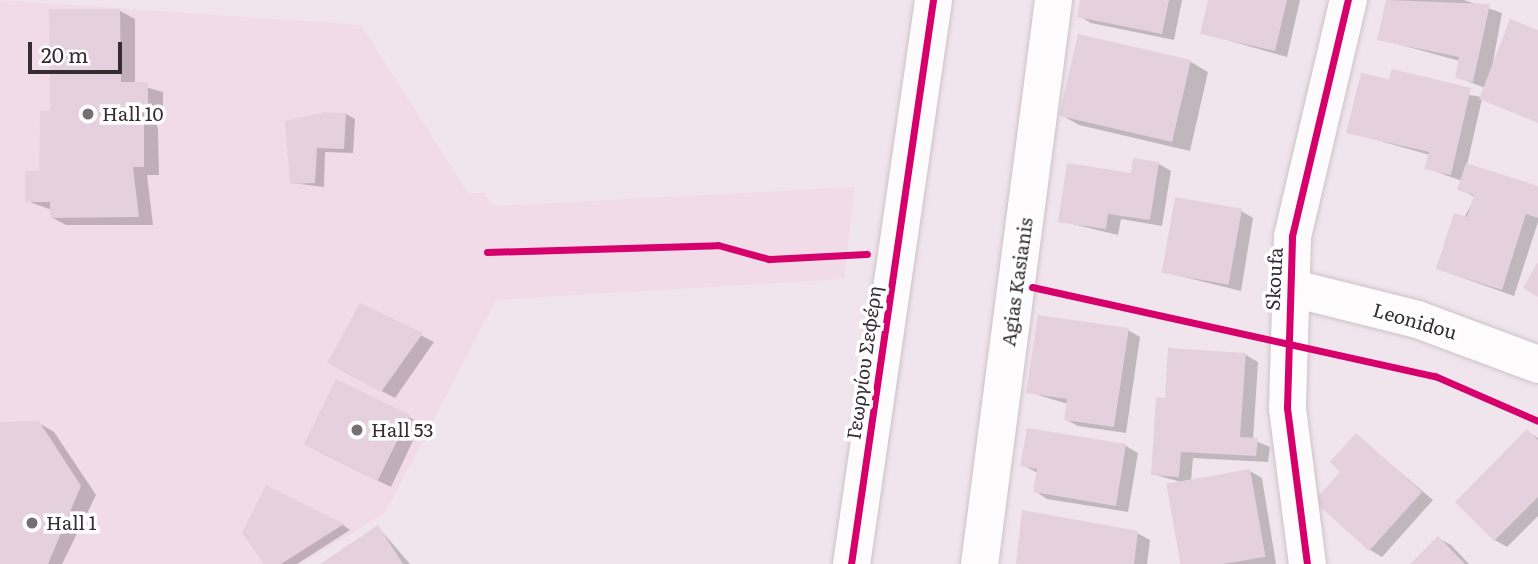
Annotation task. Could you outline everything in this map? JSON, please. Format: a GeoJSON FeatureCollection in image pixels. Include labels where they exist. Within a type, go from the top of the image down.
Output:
{"type":"FeatureCollection","features":[{"type":"Feature","properties":{"kind":"street","name":"Γεωργίου Σεφέρη"},"geometry":{"type":"LineString","coordinates":[[851,564],[933,0]]}},
{"type":"Feature","properties":{"kind":"street","name":"Agias Kasianis"},"geometry":{"type":"LineString","coordinates":[[979,564],[1054,0]]}},
{"type":"Feature","properties":{"kind":"street","name":"Skoufa"},"geometry":{"type":"LineString","coordinates":[[1307,564],[1287,407],[1289,287],[1301,181],[1348,0]]}},
{"type":"Feature","properties":{"kind":"street","name":"Leonidou"},"geometry":{"type":"LineString","coordinates":[[1289,287],[1417,318],[1538,364]]}},
{"type":"Feature","properties":{"kind":"shaded area"},"geometry":{"type":"Polygon","coordinates":[[[0,0],[361,25],[468,193],[485,193],[493,206],[855,187],[844,279],[496,300],[385,513],[301,564],[0,564],[0,0]]]}},
{"type":"Feature","properties":{"kind":"building"},"geometry":{"type":"Polygon","coordinates":[[[1080,0],[1169,0],[1162,34],[1077,17],[1080,0]]]}},
{"type":"Feature","properties":{"kind":"building"},"geometry":{"type":"Polygon","coordinates":[[[1208,0],[1287,0],[1275,51],[1200,34],[1208,0]]]}},
{"type":"Feature","properties":{"kind":"building"},"geometry":{"type":"Polygon","coordinates":[[[1386,0],[1490,4],[1473,82],[1455,78],[1459,57],[1377,40],[1386,0]]]}},
{"type":"Feature","properties":{"kind":"building","name":"Hall 10"},"geometry":{"type":"Polygon","coordinates":[[[49,9],[120,9],[121,82],[148,82],[148,107],[137,107],[137,118],[144,118],[144,167],[133,167],[139,217],[50,218],[50,202],[25,202],[25,171],[39,171],[40,111],[50,111],[49,9]]]}},
{"type":"Feature","properties":{"kind":"building"},"geometry":{"type":"Polygon","coordinates":[[[1510,19],[1538,30],[1538,123],[1479,99],[1510,19]]]}},
{"type":"Feature","properties":{"kind":"building"},"geometry":{"type":"Polygon","coordinates":[[[1078,34],[1191,60],[1172,142],[1059,116],[1078,34]]]}},
{"type":"Feature","properties":{"kind":"building"},"geometry":{"type":"Polygon","coordinates":[[[1392,69],[1471,88],[1451,175],[1424,169],[1429,152],[1346,133],[1361,73],[1389,79],[1392,69]]]}},
{"type":"Feature","properties":{"kind":"building"},"geometry":{"type":"Polygon","coordinates":[[[324,112],[346,113],[344,149],[317,148],[315,183],[290,184],[285,121],[324,112]]]}},
{"type":"Feature","properties":{"kind":"building"},"geometry":{"type":"Polygon","coordinates":[[[1133,158],[1159,162],[1150,220],[1108,214],[1106,229],[1058,222],[1067,163],[1131,173],[1133,158]]]}},
{"type":"Feature","properties":{"kind":"building"},"geometry":{"type":"Polygon","coordinates":[[[1466,163],[1538,186],[1538,218],[1526,214],[1502,290],[1436,269],[1454,213],[1467,217],[1474,195],[1457,190],[1466,163]]]}},
{"type":"Feature","properties":{"kind":"building"},"geometry":{"type":"Polygon","coordinates":[[[1175,197],[1242,209],[1229,285],[1162,273],[1175,197]]]}},
{"type":"Feature","properties":{"kind":"building"},"geometry":{"type":"Polygon","coordinates":[[[1538,262],[1538,297],[1523,288],[1538,262]]]}},
{"type":"Feature","properties":{"kind":"building"},"geometry":{"type":"Polygon","coordinates":[[[360,303],[423,333],[381,392],[327,363],[360,303]]]}},
{"type":"Feature","properties":{"kind":"building"},"geometry":{"type":"Polygon","coordinates":[[[1038,315],[1129,328],[1114,427],[1064,420],[1067,399],[1026,393],[1038,315]]]}},
{"type":"Feature","properties":{"kind":"building"},"geometry":{"type":"Polygon","coordinates":[[[1168,348],[1246,353],[1240,437],[1258,438],[1256,456],[1181,452],[1179,477],[1151,475],[1156,397],[1165,398],[1168,348]]]}},
{"type":"Feature","properties":{"kind":"building","name":"Hall 53"},"geometry":{"type":"Polygon","coordinates":[[[336,379],[410,415],[378,481],[304,445],[336,379]]]}},
{"type":"Feature","properties":{"kind":"building","name":"Hall 1"},"geometry":{"type":"Polygon","coordinates":[[[39,421],[81,486],[48,564],[0,564],[0,422],[39,421]]]}},
{"type":"Feature","properties":{"kind":"building"},"geometry":{"type":"Polygon","coordinates":[[[1027,428],[1126,444],[1116,506],[1033,492],[1037,469],[1020,466],[1027,428]]]}},
{"type":"Feature","properties":{"kind":"building"},"geometry":{"type":"Polygon","coordinates":[[[1527,429],[1538,440],[1538,497],[1494,541],[1455,502],[1527,429]]]}},
{"type":"Feature","properties":{"kind":"building"},"geometry":{"type":"Polygon","coordinates":[[[1356,433],[1422,492],[1369,551],[1314,501],[1340,472],[1330,462],[1356,433]]]}},
{"type":"Feature","properties":{"kind":"building"},"geometry":{"type":"Polygon","coordinates":[[[1250,469],[1265,557],[1224,564],[1180,564],[1166,484],[1250,469]]]}},
{"type":"Feature","properties":{"kind":"building"},"geometry":{"type":"Polygon","coordinates":[[[266,485],[344,524],[281,564],[264,564],[242,533],[266,485]]]}},
{"type":"Feature","properties":{"kind":"building"},"geometry":{"type":"Polygon","coordinates":[[[1022,510],[1138,531],[1134,564],[1016,564],[1022,510]]]}},
{"type":"Feature","properties":{"kind":"building"},"geometry":{"type":"Polygon","coordinates":[[[378,525],[403,564],[320,564],[378,525]]]}},
{"type":"Feature","properties":{"kind":"building"},"geometry":{"type":"Polygon","coordinates":[[[1438,536],[1465,564],[1410,564],[1438,536]]]}},
{"type":"Feature","properties":{"kind":"cycle path"},"geometry":{"type":"LineString","coordinates":[[851,564],[933,0]]}},
{"type":"Feature","properties":{"kind":"cycle path"},"geometry":{"type":"LineString","coordinates":[[1307,564],[1287,407],[1292,236],[1348,0]]}},
{"type":"Feature","properties":{"kind":"cycle path"},"geometry":{"type":"LineString","coordinates":[[487,252],[718,245],[769,259],[867,254]]}},
{"type":"Feature","properties":{"kind":"cycle path"},"geometry":{"type":"LineString","coordinates":[[1032,287],[1435,376],[1538,421]]}},
{"type":"Feature","properties":{"kind":"place","name":"Hall 10"},"geometry":{"type":"Point","coordinates":[88,114]}},
{"type":"Feature","properties":{"kind":"place","name":"Hall 53"},"geometry":{"type":"Point","coordinates":[357,430]}},
{"type":"Feature","properties":{"kind":"place","name":"Hall 1"},"geometry":{"type":"Point","coordinates":[32,523]}}]}
